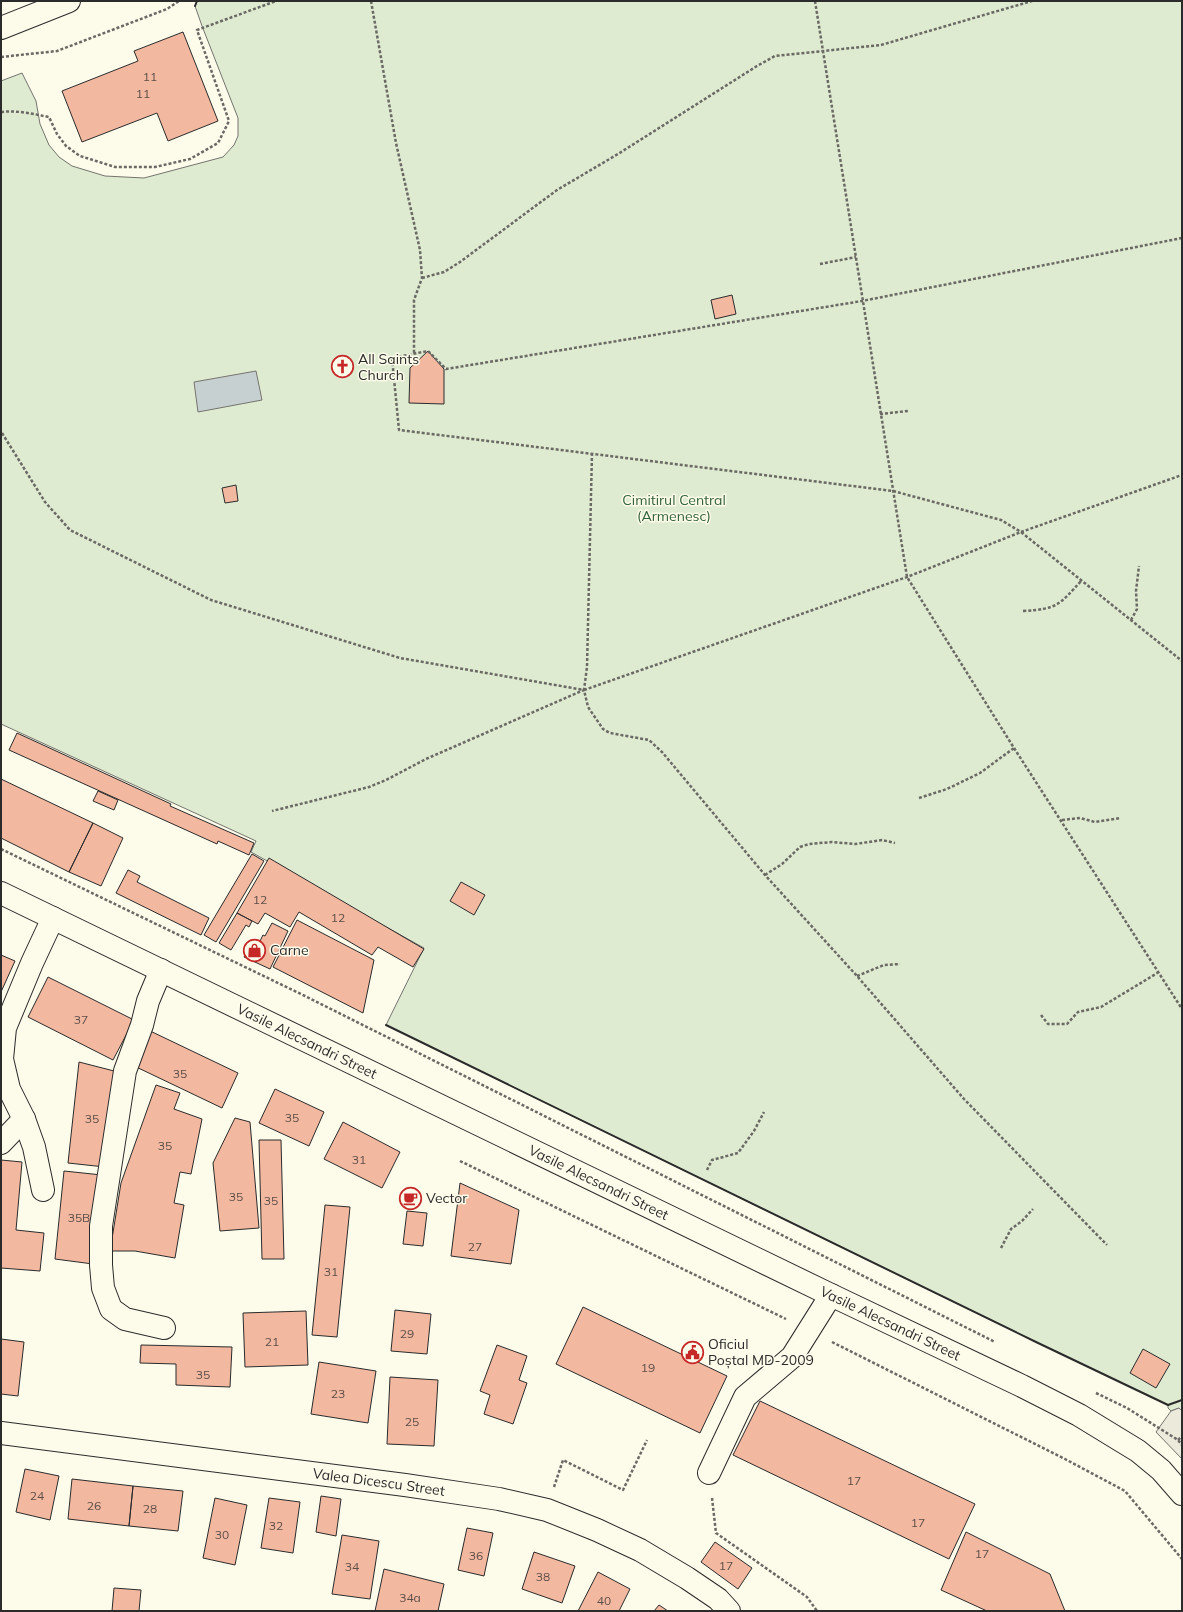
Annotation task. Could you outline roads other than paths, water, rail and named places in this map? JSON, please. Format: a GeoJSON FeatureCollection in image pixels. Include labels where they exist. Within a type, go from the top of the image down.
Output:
{"type":"FeatureCollection","features":[{"type":"Feature","properties":{"kind":"main road"},"geometry":{"type":"LineString","coordinates":[[1,28],[69,1]]}},
{"type":"Feature","properties":{"kind":"main road","name":"Vasile Alecsandri Street"},"geometry":{"type":"LineString","coordinates":[[1,893],[830,1295],[1022,1386],[1079,1415],[1138,1451],[1161,1470],[1182,1494]]}},
{"type":"Feature","properties":{"kind":"main road"},"geometry":{"type":"LineString","coordinates":[[43,1190],[34,1147],[24,1119],[9,1089],[4,1075],[2,1059],[5,1028],[53,918]]}},
{"type":"Feature","properties":{"kind":"main road"},"geometry":{"type":"LineString","coordinates":[[161,970],[148,1001],[142,1025],[125,1071],[101,1226],[101,1265],[103,1288],[111,1309],[125,1320],[164,1328]]}},
{"type":"Feature","properties":{"kind":"main road"},"geometry":{"type":"LineString","coordinates":[[1,1142],[24,1119]]}},
{"type":"Feature","properties":{"kind":"main road"},"geometry":{"type":"LineString","coordinates":[[709,1473],[745,1397],[792,1357],[830,1295]]}},
{"type":"Feature","properties":{"kind":"main road","name":"Valea Dicescu Street"},"geometry":{"type":"LineString","coordinates":[[1,1433],[406,1485],[499,1499],[547,1510],[597,1530],[640,1550],[687,1578],[718,1599],[729,1611]]}},
{"type":"Feature","properties":{"kind":"place","name":"All Saints Church"},"geometry":{"type":"Point","coordinates":[343,367]}},
{"type":"Feature","properties":{"kind":"place","name":"Carne"},"geometry":{"type":"Point","coordinates":[255,950]}},
{"type":"Feature","properties":{"kind":"place","name":"Vector"},"geometry":{"type":"Point","coordinates":[410,1198]}},
{"type":"Feature","properties":{"kind":"place","name":"Oficiul Poștal MD-2009"},"geometry":{"type":"Point","coordinates":[693,1352]}},
{"type":"Feature","properties":{"kind":"park label","name":"Cimitirul Central (Armenesc)"},"geometry":{"type":"Point","coordinates":[674,508]}}]}
